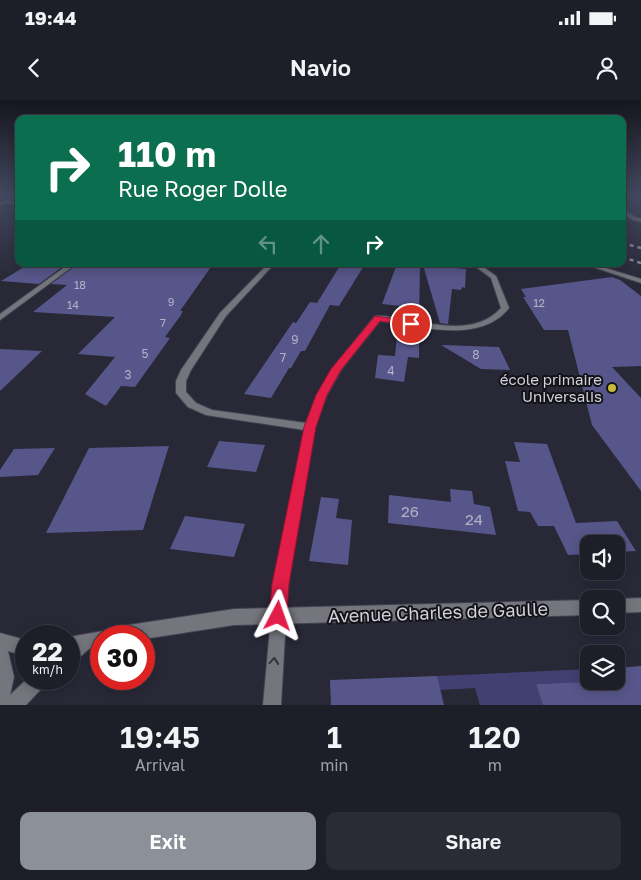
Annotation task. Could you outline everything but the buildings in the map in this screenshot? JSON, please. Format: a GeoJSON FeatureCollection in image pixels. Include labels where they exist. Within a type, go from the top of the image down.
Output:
{"type":"FeatureCollection","features":[{"type":"Feature","properties":{"kind":"street"},"geometry":{"type":"LineString","coordinates":[[0,318],[69,267]]}},
{"type":"Feature","properties":{"kind":"street"},"geometry":{"type":"LineString","coordinates":[[268,267],[223,315],[186,370],[181,381],[180,393],[192,405],[210,413],[310,427]]}},
{"type":"Feature","properties":{"kind":"street"},"geometry":{"type":"LineString","coordinates":[[272,705],[281,584],[310,427],[322,395],[337,369],[378,318],[456,329],[468,328],[500,315],[505,308],[494,277],[479,267]]}},
{"type":"Feature","properties":{"kind":"street"},"geometry":{"type":"LineString","coordinates":[[597,267],[641,280]]}},
{"type":"Feature","properties":{"kind":"street"},"geometry":{"type":"LineString","coordinates":[[625,606],[641,605]]}},
{"type":"Feature","properties":{"kind":"street","name":"Avenue Charles de Gaulle"},"geometry":{"type":"LineString","coordinates":[[155,629],[234,617],[580,607]]}},
{"type":"Feature","properties":{"kind":"street"},"geometry":{"type":"LineString","coordinates":[[0,641],[15,645]]}},
{"type":"Feature","properties":{"kind":"street"},"geometry":{"type":"LineString","coordinates":[[0,652],[5,677],[0,701]]}},
{"type":"Feature","properties":{"kind":"street"},"geometry":{"type":"LineString","coordinates":[[13,705],[28,690]]}},
{"type":"Feature","properties":{"kind":"shaded area"},"geometry":{"type":"Polygon","coordinates":[[[580,669],[580,683],[536,684],[543,705],[480,705],[475,688],[440,690],[437,676],[580,669]]]}},
{"type":"Feature","properties":{"kind":"railway"},"geometry":{"type":"LineString","coordinates":[[626,244],[641,248]]}},
{"type":"Feature","properties":{"kind":"railway"},"geometry":{"type":"LineString","coordinates":[[626,258],[641,263]]}},
{"type":"Feature","properties":{"kind":"place","name":"école primaire Universalis"},"geometry":{"type":"Point","coordinates":[612,388]}},
{"type":"Feature","properties":{"kind":"route"},"geometry":{"type":"LineString","coordinates":[[278,616],[281,584],[310,427],[322,395],[337,369],[378,318],[411,324]]}}]}
